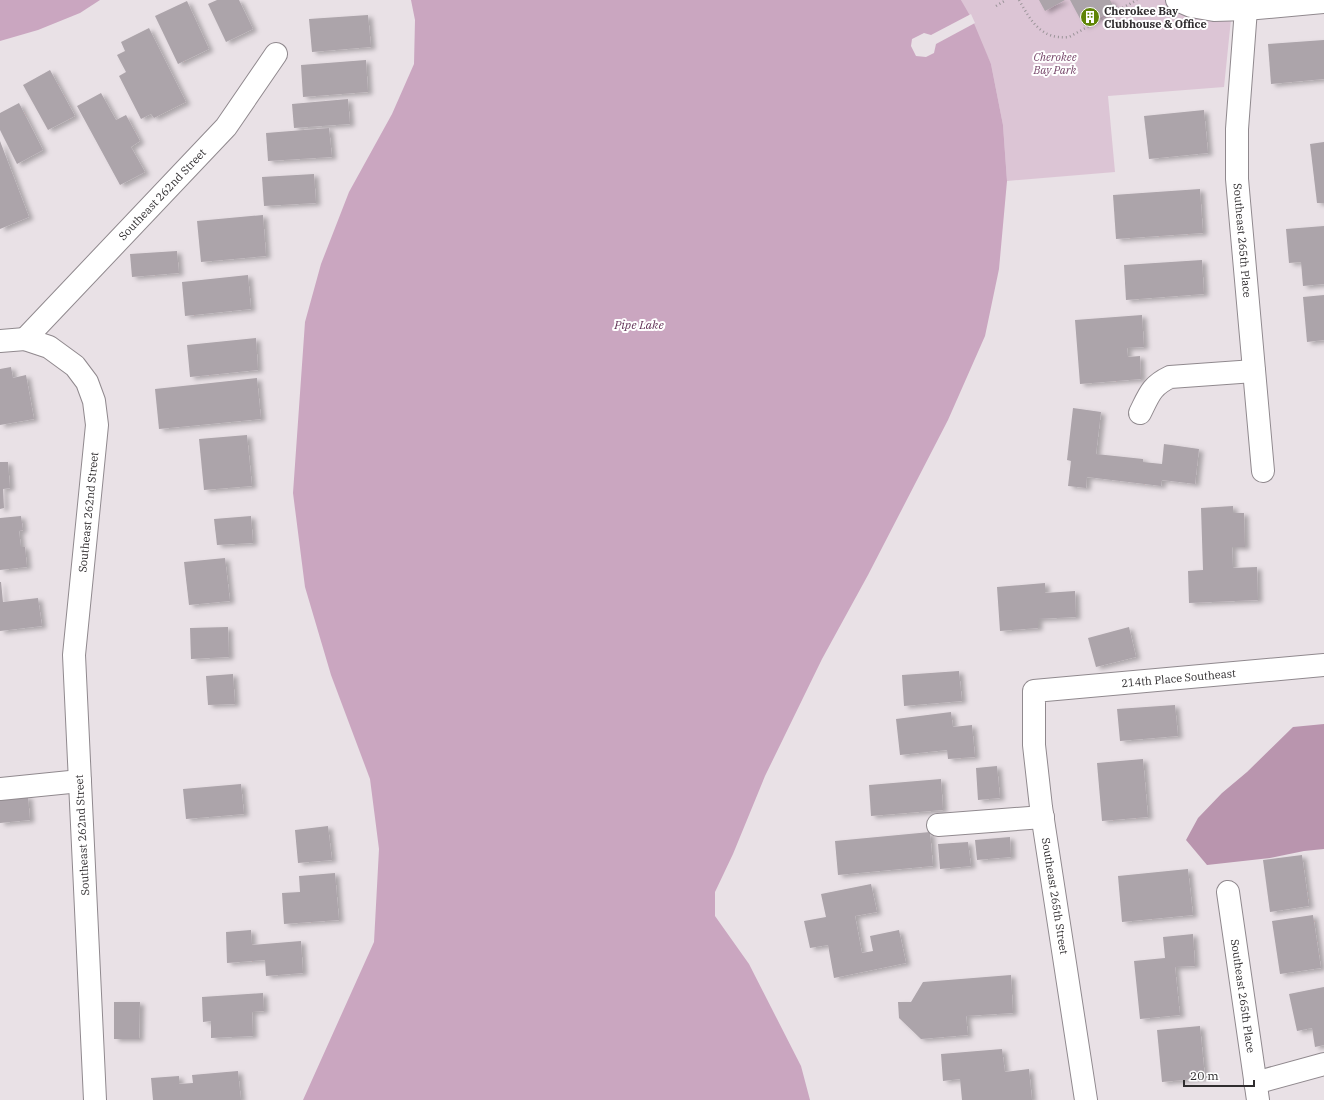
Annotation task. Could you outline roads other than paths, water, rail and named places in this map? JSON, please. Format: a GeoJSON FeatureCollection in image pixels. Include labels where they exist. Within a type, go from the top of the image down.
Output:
{"type":"FeatureCollection","features":[{"type":"Feature","properties":{"kind":"street"},"geometry":{"type":"LineString","coordinates":[[1177,0],[1190,6],[1214,10],[1246,9],[1324,2]]}},
{"type":"Feature","properties":{"kind":"street","name":"Southeast 265th Place"},"geometry":{"type":"LineString","coordinates":[[1246,9],[1237,129],[1237,179],[1263,471]]}},
{"type":"Feature","properties":{"kind":"street","name":"Southeast 262nd Street"},"geometry":{"type":"LineString","coordinates":[[95,1100],[74,656],[97,426],[94,401],[86,382],[75,366],[49,347],[26,339],[226,127],[276,54]]}},
{"type":"Feature","properties":{"kind":"street"},"geometry":{"type":"LineString","coordinates":[[0,341],[26,339]]}},
{"type":"Feature","properties":{"kind":"street"},"geometry":{"type":"LineString","coordinates":[[1140,413],[1152,389],[1159,382],[1170,377],[1254,371]]}},
{"type":"Feature","properties":{"kind":"street","name":"214th Place Southeast"},"geometry":{"type":"LineString","coordinates":[[1034,691],[1324,665]]}},
{"type":"Feature","properties":{"kind":"street","name":"Southeast 265th Street"},"geometry":{"type":"LineString","coordinates":[[1034,691],[1034,745],[1043,817],[1086,1100]]}},
{"type":"Feature","properties":{"kind":"street"},"geometry":{"type":"LineString","coordinates":[[0,788],[80,781]]}},
{"type":"Feature","properties":{"kind":"street"},"geometry":{"type":"LineString","coordinates":[[938,825],[1043,817]]}},
{"type":"Feature","properties":{"kind":"street","name":"Southeast 265th Place"},"geometry":{"type":"LineString","coordinates":[[1228,892],[1257,1092]]}},
{"type":"Feature","properties":{"kind":"street"},"geometry":{"type":"LineString","coordinates":[[1257,1092],[1324,1064]]}},
{"type":"Feature","properties":{"kind":"water"},"geometry":{"type":"Polygon","coordinates":[[[0,0],[100,0],[80,13],[38,30],[0,41],[0,0]]]}},
{"type":"Feature","properties":{"kind":"water","name":"Pipe Lake"},"geometry":{"type":"Polygon","coordinates":[[[411,0],[961,0],[973,21],[991,64],[1003,125],[1007,181],[999,269],[985,336],[948,420],[868,575],[822,659],[765,776],[733,854],[715,892],[715,916],[749,964],[801,1066],[810,1100],[303,1100],[374,942],[379,849],[370,779],[331,675],[305,587],[293,493],[305,322],[321,264],[349,192],[392,114],[414,64],[415,20],[411,0]]]}},
{"type":"Feature","properties":{"kind":"place","name":"Cherokee Bay Clubhouse & Office"},"geometry":{"type":"Point","coordinates":[1090,17]}},
{"type":"Feature","properties":{"kind":"park label","name":"Cherokee Bay Park"},"geometry":{"type":"Point","coordinates":[1055,63]}}]}
